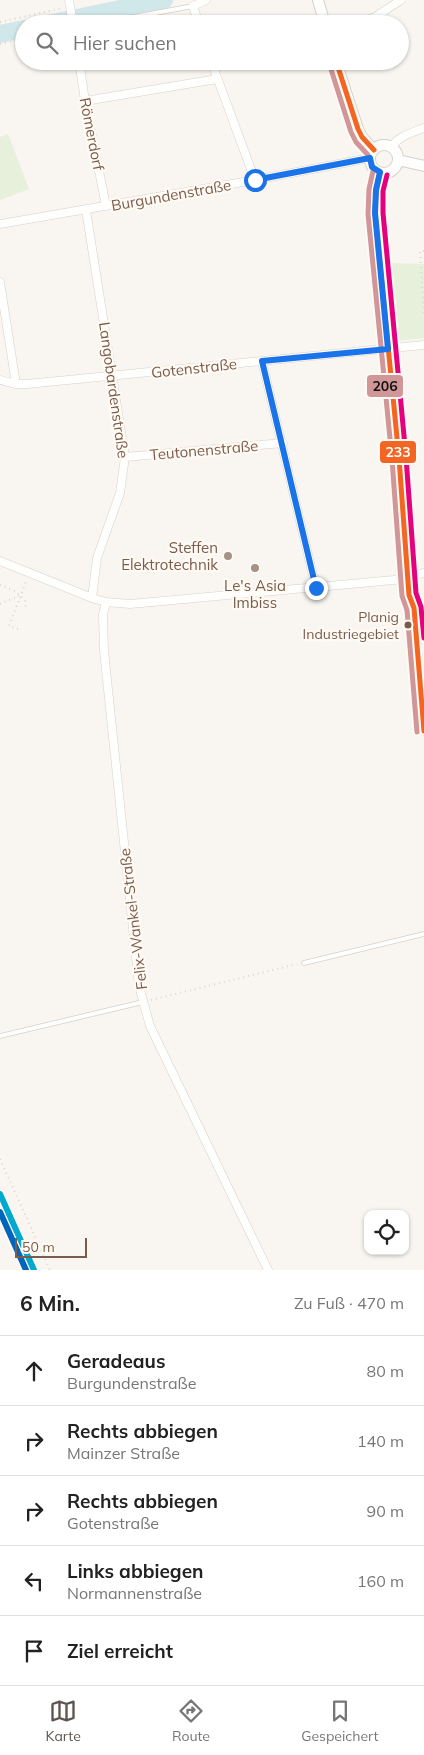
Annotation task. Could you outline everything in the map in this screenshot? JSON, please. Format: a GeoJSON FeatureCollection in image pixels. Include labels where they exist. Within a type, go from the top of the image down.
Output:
{"type":"FeatureCollection","features":[{"type":"Feature","properties":{"kind":"street"},"geometry":{"type":"LineString","coordinates":[[196,15],[193,6],[206,0]]}},
{"type":"Feature","properties":{"kind":"street"},"geometry":{"type":"LineString","coordinates":[[318,0],[322,15]]}},
{"type":"Feature","properties":{"kind":"street"},"geometry":{"type":"LineString","coordinates":[[378,15],[401,0]]}},
{"type":"Feature","properties":{"kind":"street","name":"Römerdorf"},"geometry":{"type":"LineString","coordinates":[[80,70],[106,206]]}},
{"type":"Feature","properties":{"kind":"street"},"geometry":{"type":"LineString","coordinates":[[214,70],[255,180]]}},
{"type":"Feature","properties":{"kind":"street"},"geometry":{"type":"LineString","coordinates":[[339,70],[358,129],[372,154],[372,167],[384,173],[392,171],[397,164],[396,153],[391,147],[382,145],[372,154]]}},
{"type":"Feature","properties":{"kind":"street"},"geometry":{"type":"LineString","coordinates":[[85,101],[217,78]]}},
{"type":"Feature","properties":{"kind":"street"},"geometry":{"type":"LineString","coordinates":[[391,147],[405,135],[424,128]]}},
{"type":"Feature","properties":{"kind":"street","name":"Burgundenstraße"},"geometry":{"type":"LineString","coordinates":[[0,224],[255,180],[372,154]]}},
{"type":"Feature","properties":{"kind":"street"},"geometry":{"type":"LineString","coordinates":[[398,160],[424,166]]}},
{"type":"Feature","properties":{"kind":"street"},"geometry":{"type":"LineString","coordinates":[[380,172],[376,190],[375,213],[409,595],[414,608],[424,731]]}},
{"type":"Feature","properties":{"kind":"street","name":"Langobardenstraße"},"geometry":{"type":"LineString","coordinates":[[86,210],[125,457],[120,493],[97,558],[92,598]]}},
{"type":"Feature","properties":{"kind":"street"},"geometry":{"type":"LineString","coordinates":[[0,282],[16,384]]}},
{"type":"Feature","properties":{"kind":"street","name":"Gotenstraße"},"geometry":{"type":"LineString","coordinates":[[0,380],[16,384],[113,376],[424,345]]}},
{"type":"Feature","properties":{"kind":"street"},"geometry":{"type":"LineString","coordinates":[[262,361],[316,588]]}},
{"type":"Feature","properties":{"kind":"street","name":"Teutonenstraße"},"geometry":{"type":"LineString","coordinates":[[125,457],[283,443]]}},
{"type":"Feature","properties":{"kind":"street"},"geometry":{"type":"LineString","coordinates":[[0,561],[92,598],[106,602],[130,604],[316,588],[408,578],[424,574]]}},
{"type":"Feature","properties":{"kind":"street","name":"Felix-Wankel-Straße"},"geometry":{"type":"LineString","coordinates":[[106,602],[103,615],[104,651],[138,986],[150,1026],[268,1270]]}},
{"type":"Feature","properties":{"kind":"lane"},"geometry":{"type":"LineString","coordinates":[[144,15],[193,6]]}},
{"type":"Feature","properties":{"kind":"lane"},"geometry":{"type":"LineString","coordinates":[[304,963],[424,934]]}},
{"type":"Feature","properties":{"kind":"lane"},"geometry":{"type":"LineString","coordinates":[[0,1036],[143,1002]]}},
{"type":"Feature","properties":{"kind":"path"},"geometry":{"type":"LineString","coordinates":[[31,15],[70,6]]}},
{"type":"Feature","properties":{"kind":"path"},"geometry":{"type":"LineString","coordinates":[[0,22],[15,19]]}},
{"type":"Feature","properties":{"kind":"path"},"geometry":{"type":"LineString","coordinates":[[0,44],[15,41]]}},
{"type":"Feature","properties":{"kind":"path"},"geometry":{"type":"LineString","coordinates":[[424,251],[420,251],[424,314]]}},
{"type":"Feature","properties":{"kind":"path"},"geometry":{"type":"LineString","coordinates":[[18,629],[8,626],[30,573]]}},
{"type":"Feature","properties":{"kind":"path"},"geometry":{"type":"LineString","coordinates":[[0,585],[15,592],[25,600],[26,606]]}},
{"type":"Feature","properties":{"kind":"path"},"geometry":{"type":"LineString","coordinates":[[0,604],[20,596]]}},
{"type":"Feature","properties":{"kind":"path"},"geometry":{"type":"LineString","coordinates":[[143,1002],[304,963]]}},
{"type":"Feature","properties":{"kind":"path"},"geometry":{"type":"LineString","coordinates":[[0,1159],[50,1270]]}},
{"type":"Feature","properties":{"kind":"green space"},"geometry":{"type":"Polygon","coordinates":[[[8,134],[29,189],[0,200],[0,137],[8,134]]]}},
{"type":"Feature","properties":{"kind":"green space"},"geometry":{"type":"Polygon","coordinates":[[[388,263],[424,264],[424,338],[395,341],[388,263]]]}},
{"type":"Feature","properties":{"kind":"waterway"},"geometry":{"type":"LineString","coordinates":[[92,15],[164,0]]}},
{"type":"Feature","properties":{"kind":"waterway"},"geometry":{"type":"LineString","coordinates":[[0,34],[15,31]]}},
{"type":"Feature","properties":{"kind":"transit line","name":"206"},"geometry":{"type":"LineString","coordinates":[[331,70],[351,132],[356,142],[368,155]]}},
{"type":"Feature","properties":{"kind":"transit line","name":"233"},"geometry":{"type":"LineString","coordinates":[[339,70],[358,129],[362,137],[374,150]]}},
{"type":"Feature","properties":{"kind":"transit line","name":"206"},"geometry":{"type":"LineString","coordinates":[[373,171],[369,189],[368,214],[392,459],[402,596],[407,610],[417,732]]}},
{"type":"Feature","properties":{"kind":"transit line","name":"233"},"geometry":{"type":"LineString","coordinates":[[380,173],[376,190],[375,213],[399,458],[409,595],[414,608],[424,731]]}},
{"type":"Feature","properties":{"kind":"transit line"},"geometry":{"type":"LineString","coordinates":[[387,175],[383,191],[383,213],[406,457],[416,593],[421,607],[424,638]]}},
{"type":"Feature","properties":{"kind":"transit line"},"geometry":{"type":"LineString","coordinates":[[0,1194],[34,1270]]}},
{"type":"Feature","properties":{"kind":"transit line"},"geometry":{"type":"LineString","coordinates":[[0,1212],[26,1270]]}},
{"type":"Feature","properties":{"kind":"place","name":"Steffen Elektrotechnik"},"geometry":{"type":"Point","coordinates":[228,556]}},
{"type":"Feature","properties":{"kind":"place","name":"Le's Asia Imbiss"},"geometry":{"type":"Point","coordinates":[255,568]}},
{"type":"Feature","properties":{"kind":"place","name":"Planig Industriegebiet"},"geometry":{"type":"Point","coordinates":[408,625]}},
{"type":"Feature","properties":{"kind":"route"},"geometry":{"type":"LineString","coordinates":[[255,180],[370,158],[372,167],[380,172],[376,190],[375,213],[388,349],[262,361],[316,588]]}}]}
